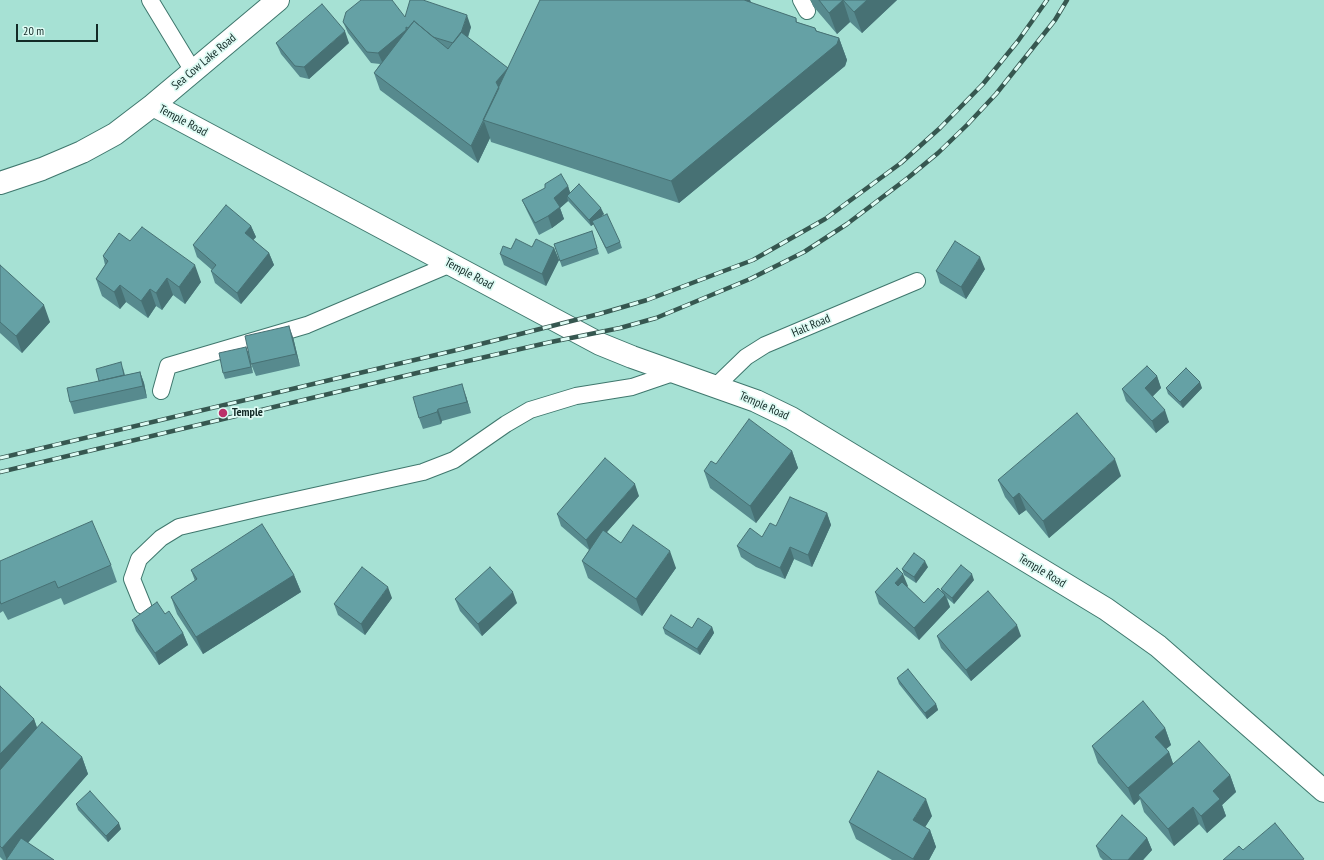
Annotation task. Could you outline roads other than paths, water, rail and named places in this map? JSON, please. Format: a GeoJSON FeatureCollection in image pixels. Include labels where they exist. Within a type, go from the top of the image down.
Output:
{"type":"FeatureCollection","features":[{"type":"Feature","properties":{"kind":"street","name":"Sea Cow Lake Road"},"geometry":{"type":"LineString","coordinates":[[0,183],[42,169],[82,152],[115,134],[153,105],[278,0]]}},
{"type":"Feature","properties":{"kind":"street","name":"Temple Road"},"geometry":{"type":"LineString","coordinates":[[153,105],[600,344],[632,357],[756,400],[790,418],[1106,609],[1158,646],[1324,791]]}},
{"type":"Feature","properties":{"kind":"lane"},"geometry":{"type":"LineString","coordinates":[[150,0],[162,23],[193,71]]}},
{"type":"Feature","properties":{"kind":"lane"},"geometry":{"type":"LineString","coordinates":[[161,391],[168,366],[307,326],[451,264]]}},
{"type":"Feature","properties":{"kind":"lane","name":"Halt Road"},"geometry":{"type":"LineString","coordinates":[[716,386],[746,357],[765,345],[916,281]]}},
{"type":"Feature","properties":{"kind":"lane"},"geometry":{"type":"LineString","coordinates":[[143,606],[132,579],[139,559],[161,538],[179,528],[260,508],[423,472],[454,460],[506,424],[530,410],[576,396],[632,387],[676,372]]}},
{"type":"Feature","properties":{"kind":"railway"},"geometry":{"type":"LineString","coordinates":[[0,458],[461,349],[599,314],[647,300],[753,260],[825,219],[901,163],[940,128],[983,84],[1018,41],[1047,0]]}},
{"type":"Feature","properties":{"kind":"railway"},"geometry":{"type":"LineString","coordinates":[[0,472],[459,363],[620,328],[656,318],[750,279],[804,252],[847,224],[938,153],[996,94],[1055,20],[1067,0]]}},
{"type":"Feature","properties":{"kind":"place","name":"Temple"},"geometry":{"type":"Point","coordinates":[223,413]}}]}
